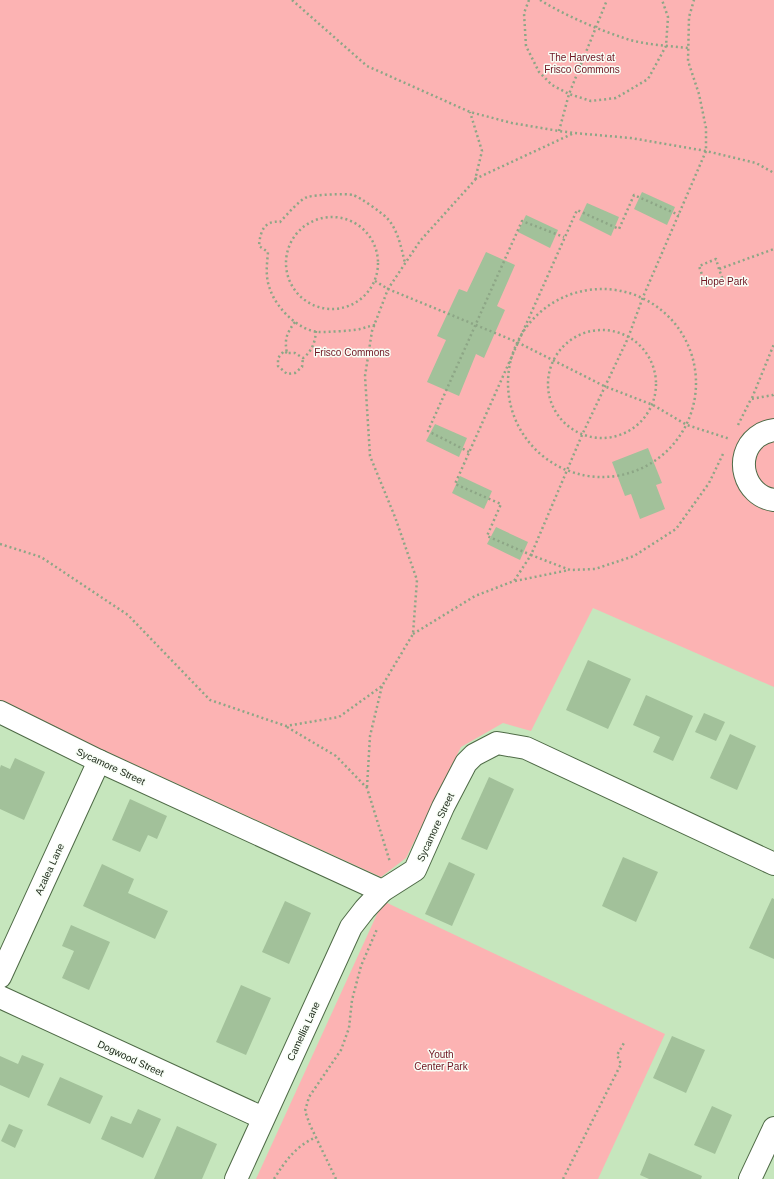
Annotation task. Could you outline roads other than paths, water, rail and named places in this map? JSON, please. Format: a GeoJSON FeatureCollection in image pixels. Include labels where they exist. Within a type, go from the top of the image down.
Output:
{"type":"FeatureCollection","features":[{"type":"Feature","properties":{"kind":"street"},"geometry":{"type":"LineString","coordinates":[[774,430],[757,437],[751,443],[746,451],[744,468],[749,485],[755,492],[763,497],[774,500]]}},
{"type":"Feature","properties":{"kind":"street","name":"Sycamore Street"},"geometry":{"type":"LineString","coordinates":[[0,712],[99,761],[382,891],[415,870],[466,762],[474,755],[497,743],[526,748],[774,864]]}},
{"type":"Feature","properties":{"kind":"street","name":"Azalea Lane"},"geometry":{"type":"LineString","coordinates":[[0,977],[99,761]]}},
{"type":"Feature","properties":{"kind":"street","name":"Camellia Lane"},"geometry":{"type":"LineString","coordinates":[[236,1179],[351,927],[382,891]]}},
{"type":"Feature","properties":{"kind":"street","name":"Dogwood Street"},"geometry":{"type":"LineString","coordinates":[[0,997],[263,1118]]}},
{"type":"Feature","properties":{"kind":"street"},"geometry":{"type":"LineString","coordinates":[[750,1179],[774,1128]]}},
{"type":"Feature","properties":{"kind":"park label","name":"The Harvest at Frisco Commons"},"geometry":{"type":"Point","coordinates":[582,62]}},
{"type":"Feature","properties":{"kind":"park label","name":"Hope Park"},"geometry":{"type":"Point","coordinates":[724,281]}},
{"type":"Feature","properties":{"kind":"park label","name":"Frisco Commons"},"geometry":{"type":"Point","coordinates":[352,352]}},
{"type":"Feature","properties":{"kind":"park label","name":"Youth Center Park"},"geometry":{"type":"Point","coordinates":[441,1060]}}]}
